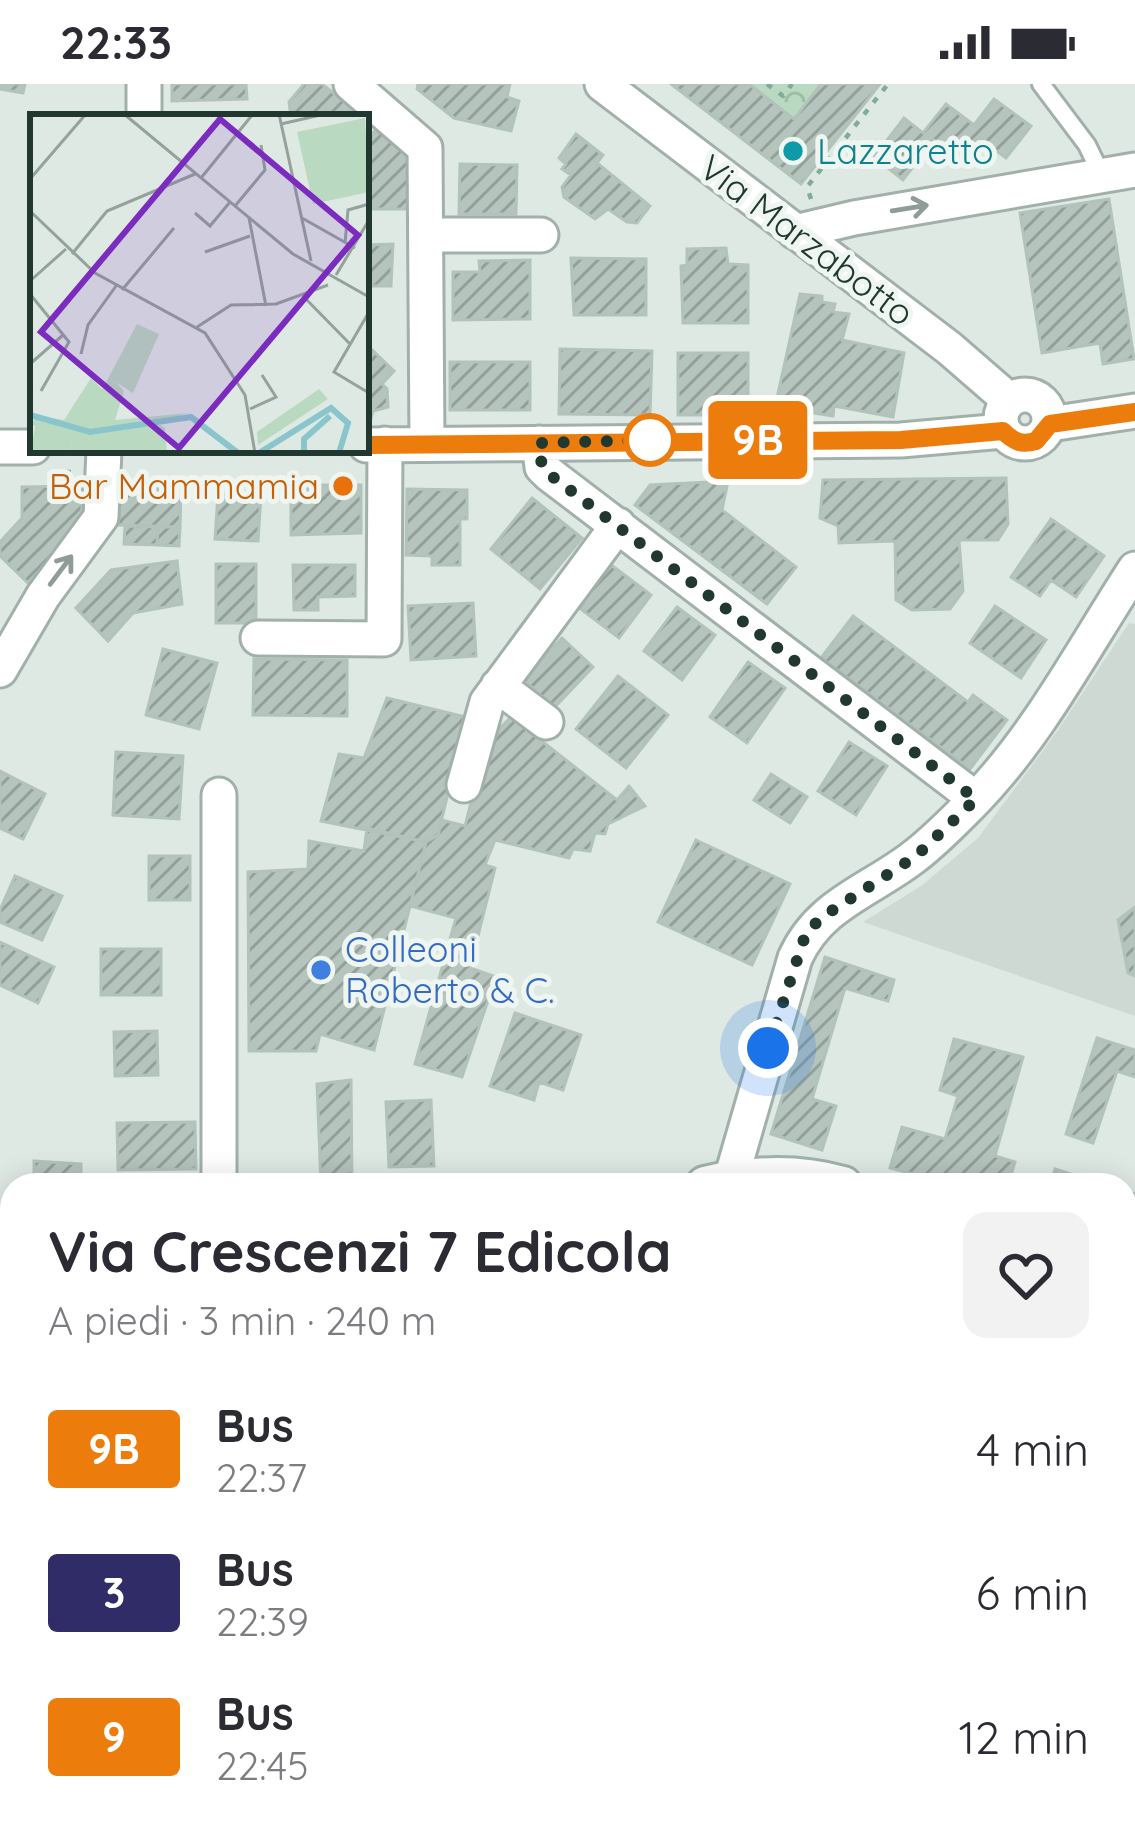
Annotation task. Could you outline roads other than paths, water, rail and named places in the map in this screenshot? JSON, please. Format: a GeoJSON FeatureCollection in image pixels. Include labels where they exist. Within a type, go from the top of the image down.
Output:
{"type":"FeatureCollection","features":[{"type":"Feature","properties":{"kind":"street"},"geometry":{"type":"LineString","coordinates":[[352,84],[424,148],[427,444]]}},
{"type":"Feature","properties":{"kind":"street","name":"Via Marzabotto"},"geometry":{"type":"LineString","coordinates":[[602,84],[807,230],[841,267],[949,348],[1006,416]]}},
{"type":"Feature","properties":{"kind":"street"},"geometry":{"type":"LineString","coordinates":[[807,230],[1118,173]]}},
{"type":"Feature","properties":{"kind":"street"},"geometry":{"type":"LineString","coordinates":[[841,267],[842,228],[854,218]]}},
{"type":"Feature","properties":{"kind":"street"},"geometry":{"type":"LineString","coordinates":[[427,235],[541,235]]}},
{"type":"Feature","properties":{"kind":"street"},"geometry":{"type":"LineString","coordinates":[[258,638],[384,639],[375,445],[901,440],[1006,416],[1012,440],[1024,444],[1036,441],[1050,424],[1135,412]]}},
{"type":"Feature","properties":{"kind":"street"},"geometry":{"type":"LineString","coordinates":[[539,443],[542,467],[549,474],[976,799]]}},
{"type":"Feature","properties":{"kind":"street"},"geometry":{"type":"LineString","coordinates":[[0,447],[37,460]]}},
{"type":"Feature","properties":{"kind":"street"},"geometry":{"type":"LineString","coordinates":[[0,670],[43,596],[100,517],[103,461]]}},
{"type":"Feature","properties":{"kind":"street"},"geometry":{"type":"LineString","coordinates":[[464,785],[487,702],[618,526]]}},
{"type":"Feature","properties":{"kind":"street"},"geometry":{"type":"LineString","coordinates":[[721,1173],[806,933],[822,917],[916,856],[976,799],[1124,608],[1135,569]]}},
{"type":"Feature","properties":{"kind":"street"},"geometry":{"type":"LineString","coordinates":[[498,686],[546,722]]}},
{"type":"Feature","properties":{"kind":"street"},"geometry":{"type":"LineString","coordinates":[[219,794],[219,1173]]}},
{"type":"Feature","properties":{"kind":"lane"},"geometry":{"type":"LineString","coordinates":[[1041,84],[1087,146],[1118,173]]}},
{"type":"Feature","properties":{"kind":"place","name":"Lazzaretto"},"geometry":{"type":"Point","coordinates":[793,151]}},
{"type":"Feature","properties":{"kind":"place","name":"Bar Mammamia"},"geometry":{"type":"Point","coordinates":[343,486]}},
{"type":"Feature","properties":{"kind":"place","name":"Colleoni Roberto & C."},"geometry":{"type":"Point","coordinates":[321,970]}}]}
